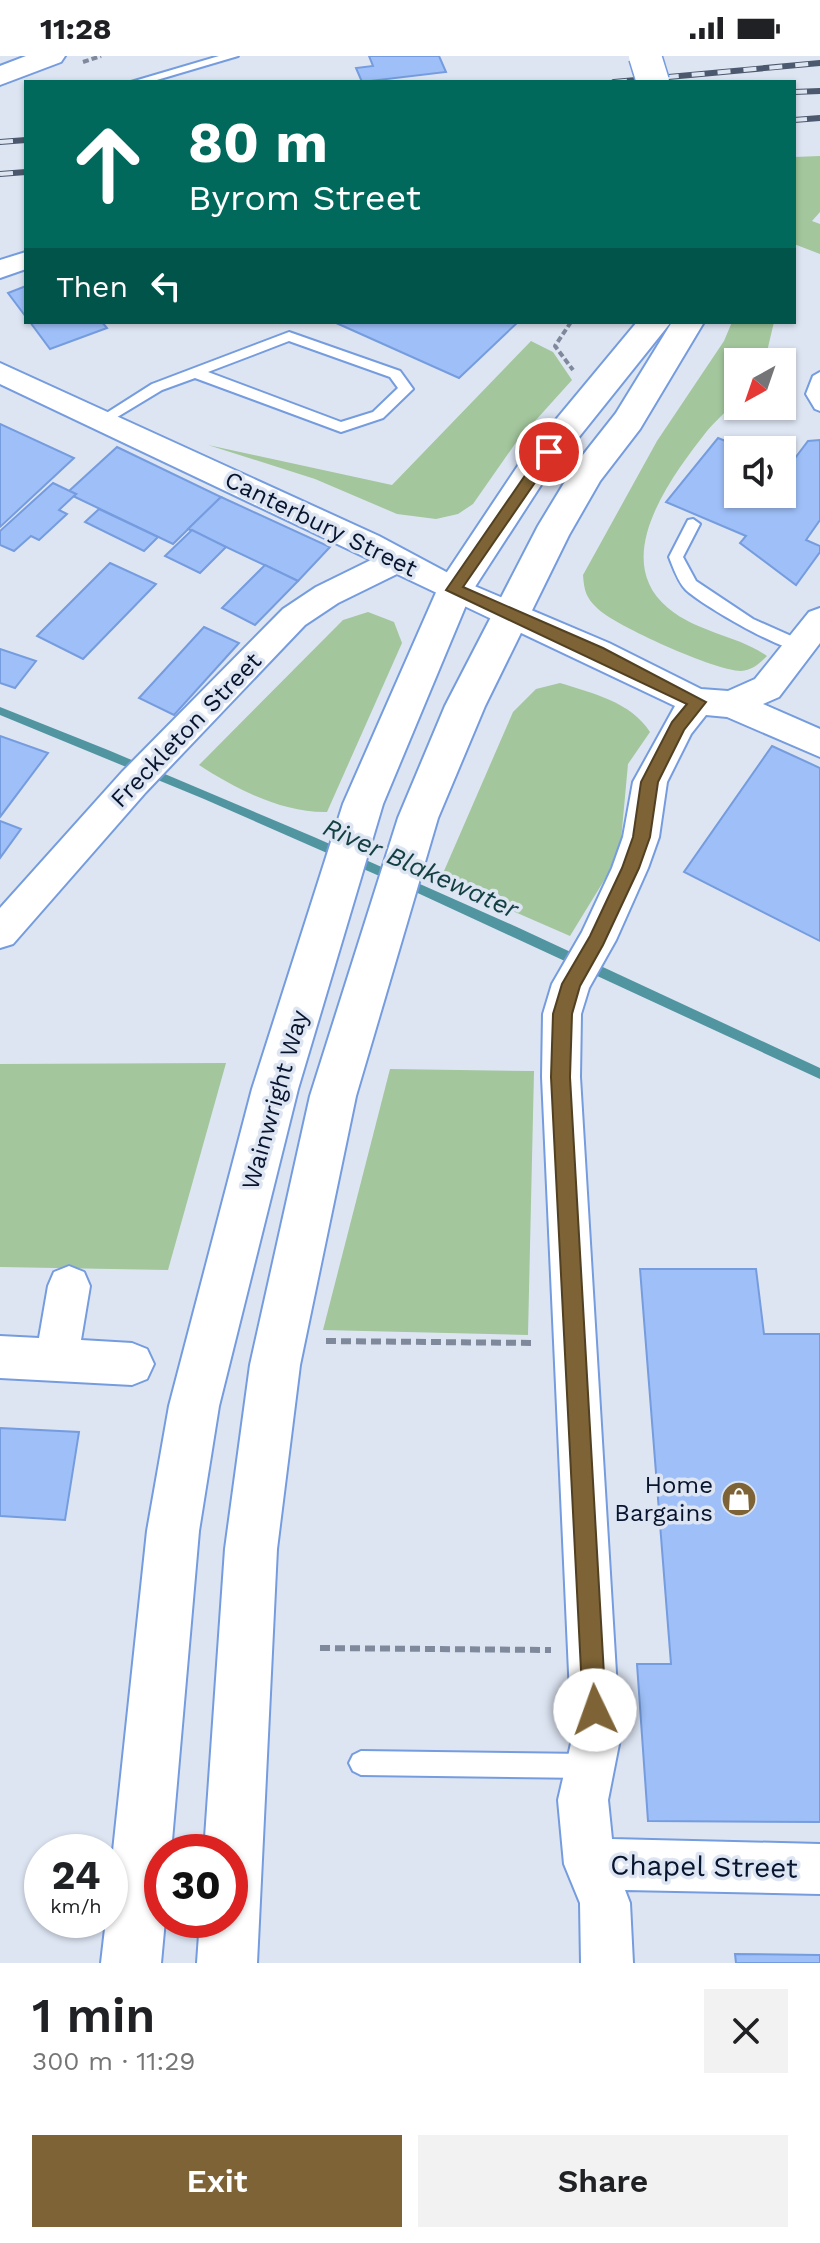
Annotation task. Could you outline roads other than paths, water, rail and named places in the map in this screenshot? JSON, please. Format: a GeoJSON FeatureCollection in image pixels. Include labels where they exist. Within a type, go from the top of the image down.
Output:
{"type":"FeatureCollection","features":[{"type":"Feature","properties":{"kind":"highway"},"geometry":{"type":"LineString","coordinates":[[645,56],[652,80]]}},
{"type":"Feature","properties":{"kind":"highway","name":"Wainwright Way"},"geometry":{"type":"LineString","coordinates":[[131,1963],[173,1531],[194,1406],[275,1089],[363,804],[454,590],[531,473],[653,324]]}},
{"type":"Feature","properties":{"kind":"highway"},"geometry":{"type":"LineString","coordinates":[[234,1834],[251,1549],[275,1365],[333,1096],[386,931],[418,818],[508,615],[587,474],[628,421],[687,324]]}},
{"type":"Feature","properties":{"kind":"highway"},"geometry":{"type":"LineString","coordinates":[[227,1963],[228,1938]]}},
{"type":"Feature","properties":{"kind":"street"},"geometry":{"type":"LineString","coordinates":[[0,269],[24,261]]}},
{"type":"Feature","properties":{"kind":"street","name":"Canterbury Street"},"geometry":{"type":"LineString","coordinates":[[0,372],[104,419],[508,615],[714,703],[820,744]]}},
{"type":"Feature","properties":{"kind":"street","name":"Freckleton Street"},"geometry":{"type":"LineString","coordinates":[[0,933],[134,782],[294,617],[327,595],[398,560]]}},
{"type":"Feature","properties":{"kind":"street"},"geometry":{"type":"LineString","coordinates":[[607,1963],[605,1903],[589,1864],[583,1800],[596,1739],[577,1344],[566,1194],[562,1014],[571,984],[597,940],[641,837],[650,782],[678,726],[714,703],[767,688],[820,620]]}},
{"type":"Feature","properties":{"kind":"street"},"geometry":{"type":"LineString","coordinates":[[57,1359],[69,1286]]}},
{"type":"Feature","properties":{"kind":"street"},"geometry":{"type":"LineString","coordinates":[[0,1357],[132,1364]]}},
{"type":"Feature","properties":{"kind":"street","name":"Chapel Street"},"geometry":{"type":"LineString","coordinates":[[589,1864],[820,1869]]}},
{"type":"Feature","properties":{"kind":"lane"},"geometry":{"type":"LineString","coordinates":[[144,80],[232,56]]}},
{"type":"Feature","properties":{"kind":"lane"},"geometry":{"type":"LineString","coordinates":[[104,419],[157,387],[193,372],[241,353],[289,336],[395,374],[406,389],[378,415],[341,427],[193,372]]}},
{"type":"Feature","properties":{"kind":"lane"},"geometry":{"type":"LineString","coordinates":[[820,376],[813,394],[820,406]]}},
{"type":"Feature","properties":{"kind":"lane"},"geometry":{"type":"LineString","coordinates":[[693,524],[676,557],[690,585],[748,623],[801,647]]}},
{"type":"Feature","properties":{"kind":"lane"},"geometry":{"type":"LineString","coordinates":[[361,1763],[590,1766]]}},
{"type":"Feature","properties":{"kind":"waterway","name":"River Blakewater"},"geometry":{"type":"LineString","coordinates":[[0,711],[413,885],[820,1074]]}},
{"type":"Feature","properties":{"kind":"railway"},"geometry":{"type":"LineString","coordinates":[[636,80],[820,63]]}},
{"type":"Feature","properties":{"kind":"railway"},"geometry":{"type":"LineString","coordinates":[[796,92],[820,91]]}},
{"type":"Feature","properties":{"kind":"railway"},"geometry":{"type":"LineString","coordinates":[[796,120],[820,118]]}},
{"type":"Feature","properties":{"kind":"railway"},"geometry":{"type":"LineString","coordinates":[[0,142],[24,140]]}},
{"type":"Feature","properties":{"kind":"railway"},"geometry":{"type":"LineString","coordinates":[[0,174],[24,172]]}},
{"type":"Feature","properties":{"kind":"place","name":"Home Bargains"},"geometry":{"type":"Point","coordinates":[739,1499]}}]}
